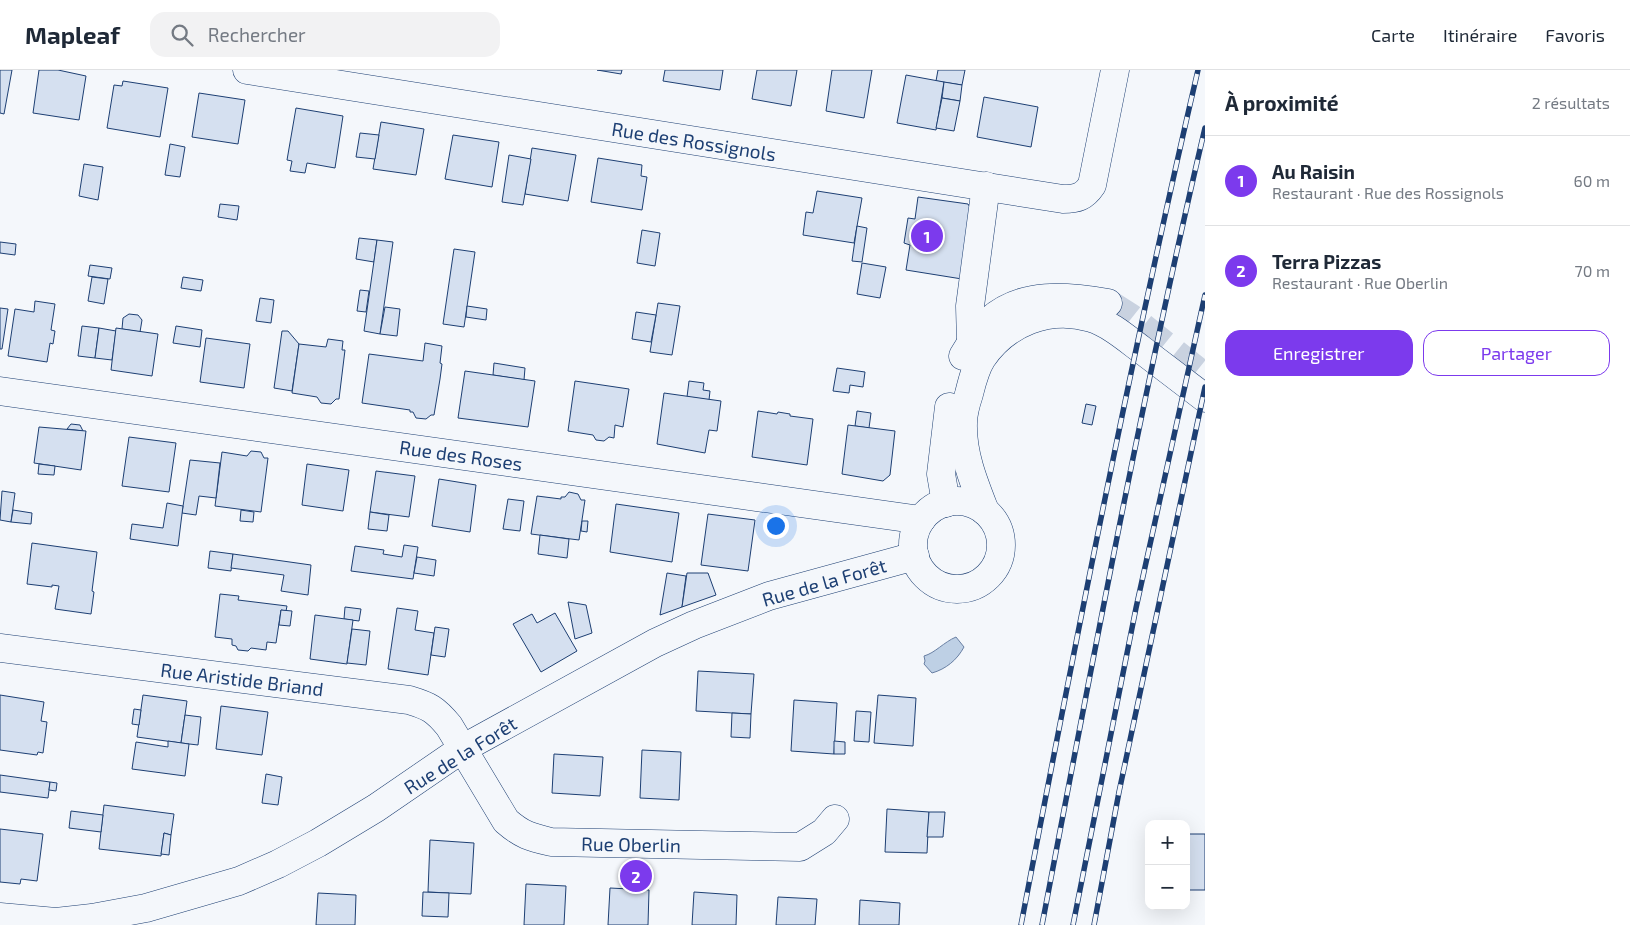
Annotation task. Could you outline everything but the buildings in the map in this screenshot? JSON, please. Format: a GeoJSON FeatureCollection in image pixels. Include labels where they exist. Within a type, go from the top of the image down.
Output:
{"type":"FeatureCollection","features":[{"type":"Feature","properties":{"kind":"street","name":"Rue des Rossignols"},"geometry":{"type":"LineString","coordinates":[[247,70],[1063,199],[1077,199],[1086,194],[1092,186],[1115,70]]}},
{"type":"Feature","properties":{"kind":"street"},"geometry":{"type":"LineString","coordinates":[[971,343],[970,306],[986,186]]}},
{"type":"Feature","properties":{"kind":"street"},"geometry":{"type":"LineString","coordinates":[[946,503],[942,474],[947,419],[954,379],[962,358],[988,322],[1004,311],[1021,303],[1040,298],[1064,297],[1106,313],[1121,334],[1205,398]]}},
{"type":"Feature","properties":{"kind":"street"},"geometry":{"type":"LineString","coordinates":[[985,511],[971,475],[964,443],[963,422],[972,379],[982,360],[995,342],[1014,327],[1034,317],[1075,314],[1092,318],[1106,313]]}},
{"type":"Feature","properties":{"kind":"street","name":"Rue des Roses"},"geometry":{"type":"LineString","coordinates":[[0,391],[921,520]]}},
{"type":"Feature","properties":{"kind":"street"},"geometry":{"type":"LineString","coordinates":[[960,501],[973,504],[985,511],[999,530],[1001,554],[995,568],[986,579],[973,586],[959,589],[944,587],[931,580],[920,569],[914,556],[916,531],[921,520],[928,512],[946,503],[960,501]]}},
{"type":"Feature","properties":{"kind":"street","name":"Rue de la Forêt"},"geometry":{"type":"LineString","coordinates":[[0,917],[56,922],[92,918],[146,908],[239,881],[278,864],[318,843],[376,808],[462,749],[655,643],[694,624],[769,596],[914,556]]}},
{"type":"Feature","properties":{"kind":"street","name":"Rue Aristide Briand"},"geometry":{"type":"LineString","coordinates":[[0,648],[408,700],[423,704],[438,712],[449,726],[462,749]]}},
{"type":"Feature","properties":{"kind":"street","name":"Rue Oberlin"},"geometry":{"type":"LineString","coordinates":[[462,749],[506,821],[518,832],[531,838],[551,842],[800,847],[824,832],[835,819]]}},
{"type":"Feature","properties":{"kind":"water"},"geometry":{"type":"Polygon","coordinates":[[[956,637],[964,647],[961,652],[946,666],[932,673],[924,664],[924,656],[956,637]]]}},
{"type":"Feature","properties":{"kind":"tunnel"},"geometry":{"type":"LineString","coordinates":[[1108,303],[1130,317],[1205,377]]}},
{"type":"Feature","properties":{"kind":"railway"},"geometry":{"type":"LineString","coordinates":[[1021,925],[1105,497],[1150,283],[1198,70]]}},
{"type":"Feature","properties":{"kind":"railway"},"geometry":{"type":"LineString","coordinates":[[1042,925],[1140,426],[1205,128]]}},
{"type":"Feature","properties":{"kind":"railway"},"geometry":{"type":"LineString","coordinates":[[1073,925],[1136,608],[1205,295]]}},
{"type":"Feature","properties":{"kind":"railway"},"geometry":{"type":"LineString","coordinates":[[1094,925],[1119,792],[1205,387]]}},
{"type":"Feature","properties":{"kind":"place","name":"Au Raisin"},"geometry":{"type":"Point","coordinates":[927,236]}},
{"type":"Feature","properties":{"kind":"place","name":"Terra Pizzas"},"geometry":{"type":"Point","coordinates":[636,876]}}]}
